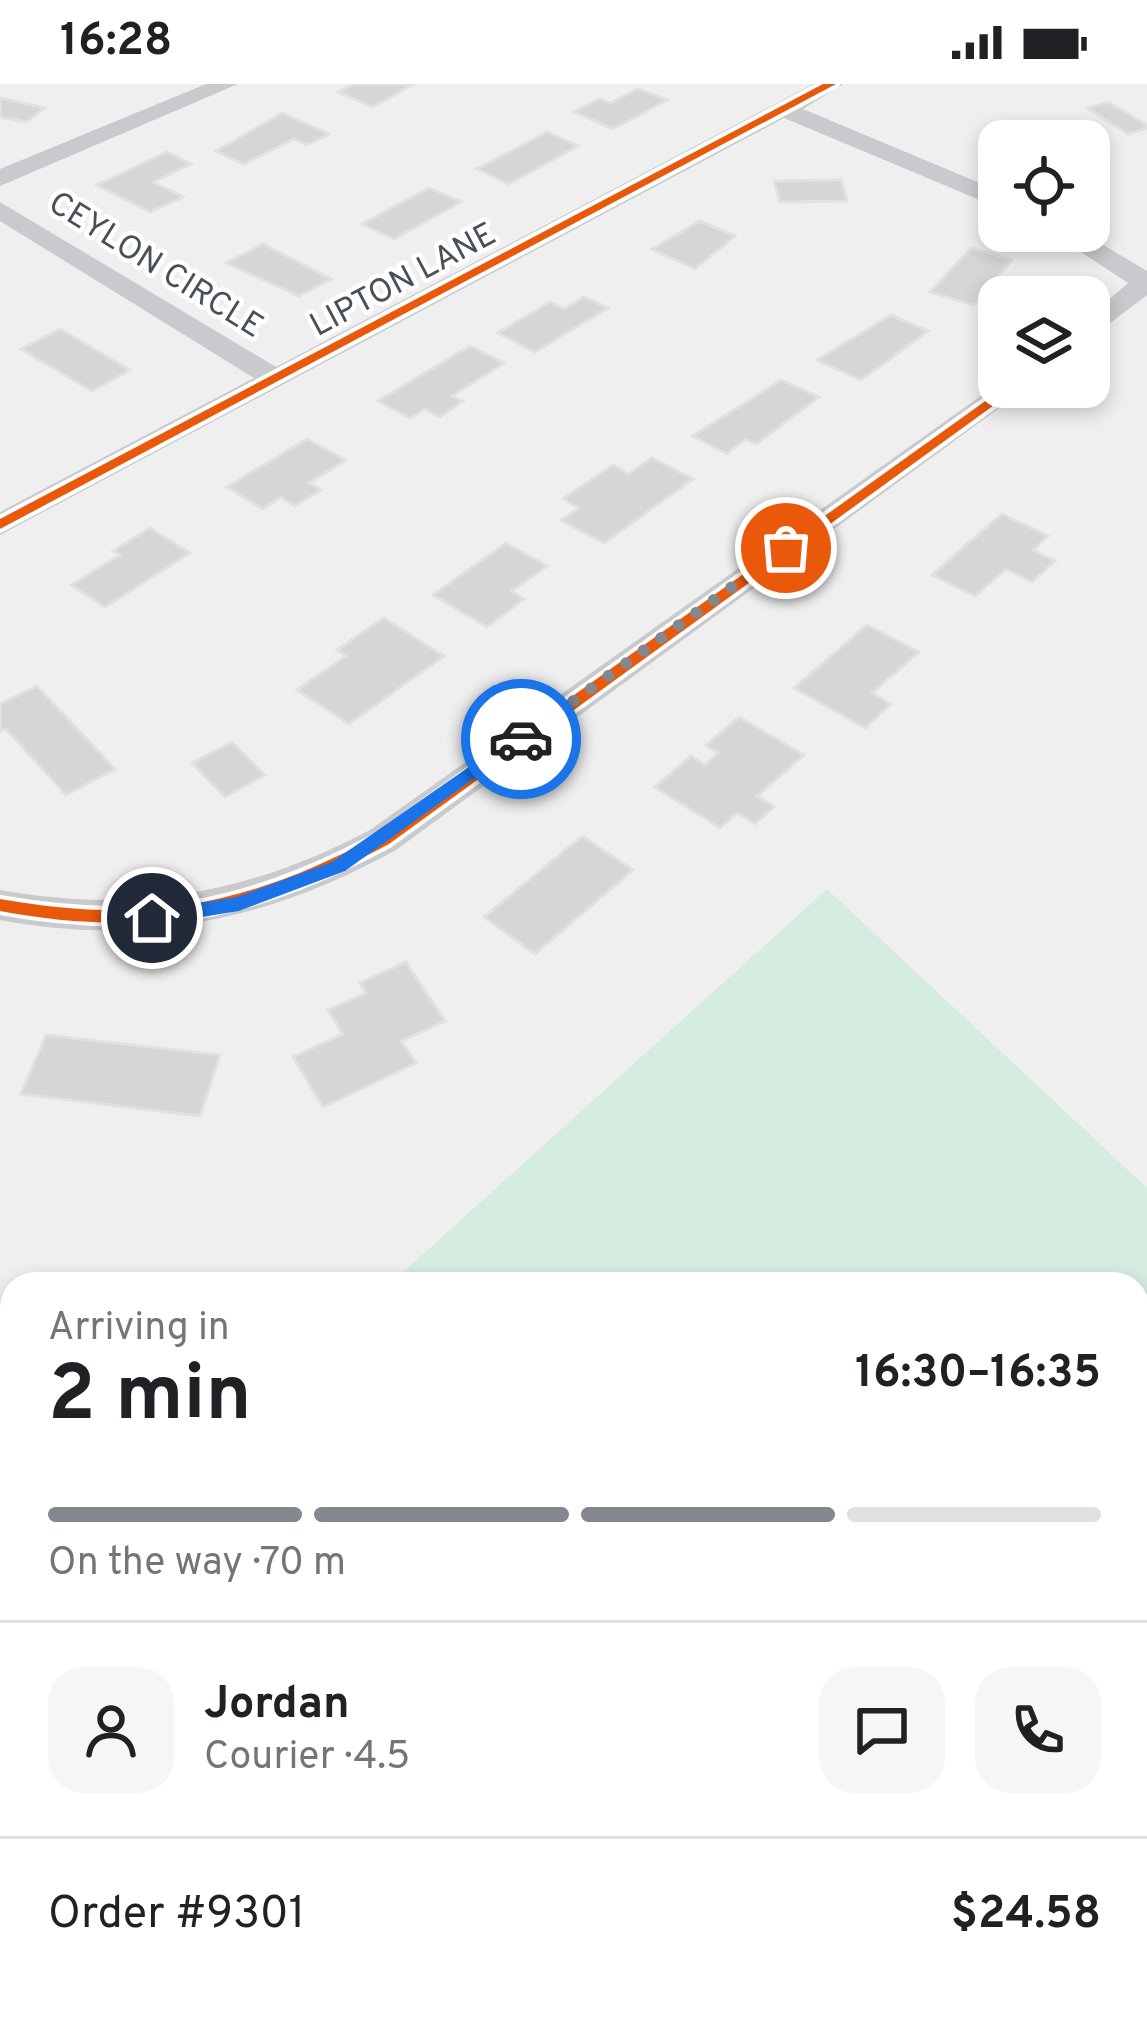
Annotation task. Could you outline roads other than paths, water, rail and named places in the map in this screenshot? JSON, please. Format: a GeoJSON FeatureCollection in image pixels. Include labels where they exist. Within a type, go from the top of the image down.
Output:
{"type":"FeatureCollection","features":[{"type":"Feature","properties":{"kind":"street"},"geometry":{"type":"LineString","coordinates":[[0,178],[226,84]]}},
{"type":"Feature","properties":{"kind":"street","name":"LIPTON LANE"},"geometry":{"type":"LineString","coordinates":[[0,525],[831,84]]}},
{"type":"Feature","properties":{"kind":"street"},"geometry":{"type":"LineString","coordinates":[[784,109],[978,191]]}},
{"type":"Feature","properties":{"kind":"street","name":"CEYLON CIRCLE"},"geometry":{"type":"LineString","coordinates":[[0,209],[275,379]]}},
{"type":"Feature","properties":{"kind":"street"},"geometry":{"type":"LineString","coordinates":[[1096,252],[1146,282],[1110,313]]}},
{"type":"Feature","properties":{"kind":"street"},"geometry":{"type":"LineString","coordinates":[[0,905],[74,918],[152,918],[239,904],[338,866],[383,840],[983,408]]}}]}
